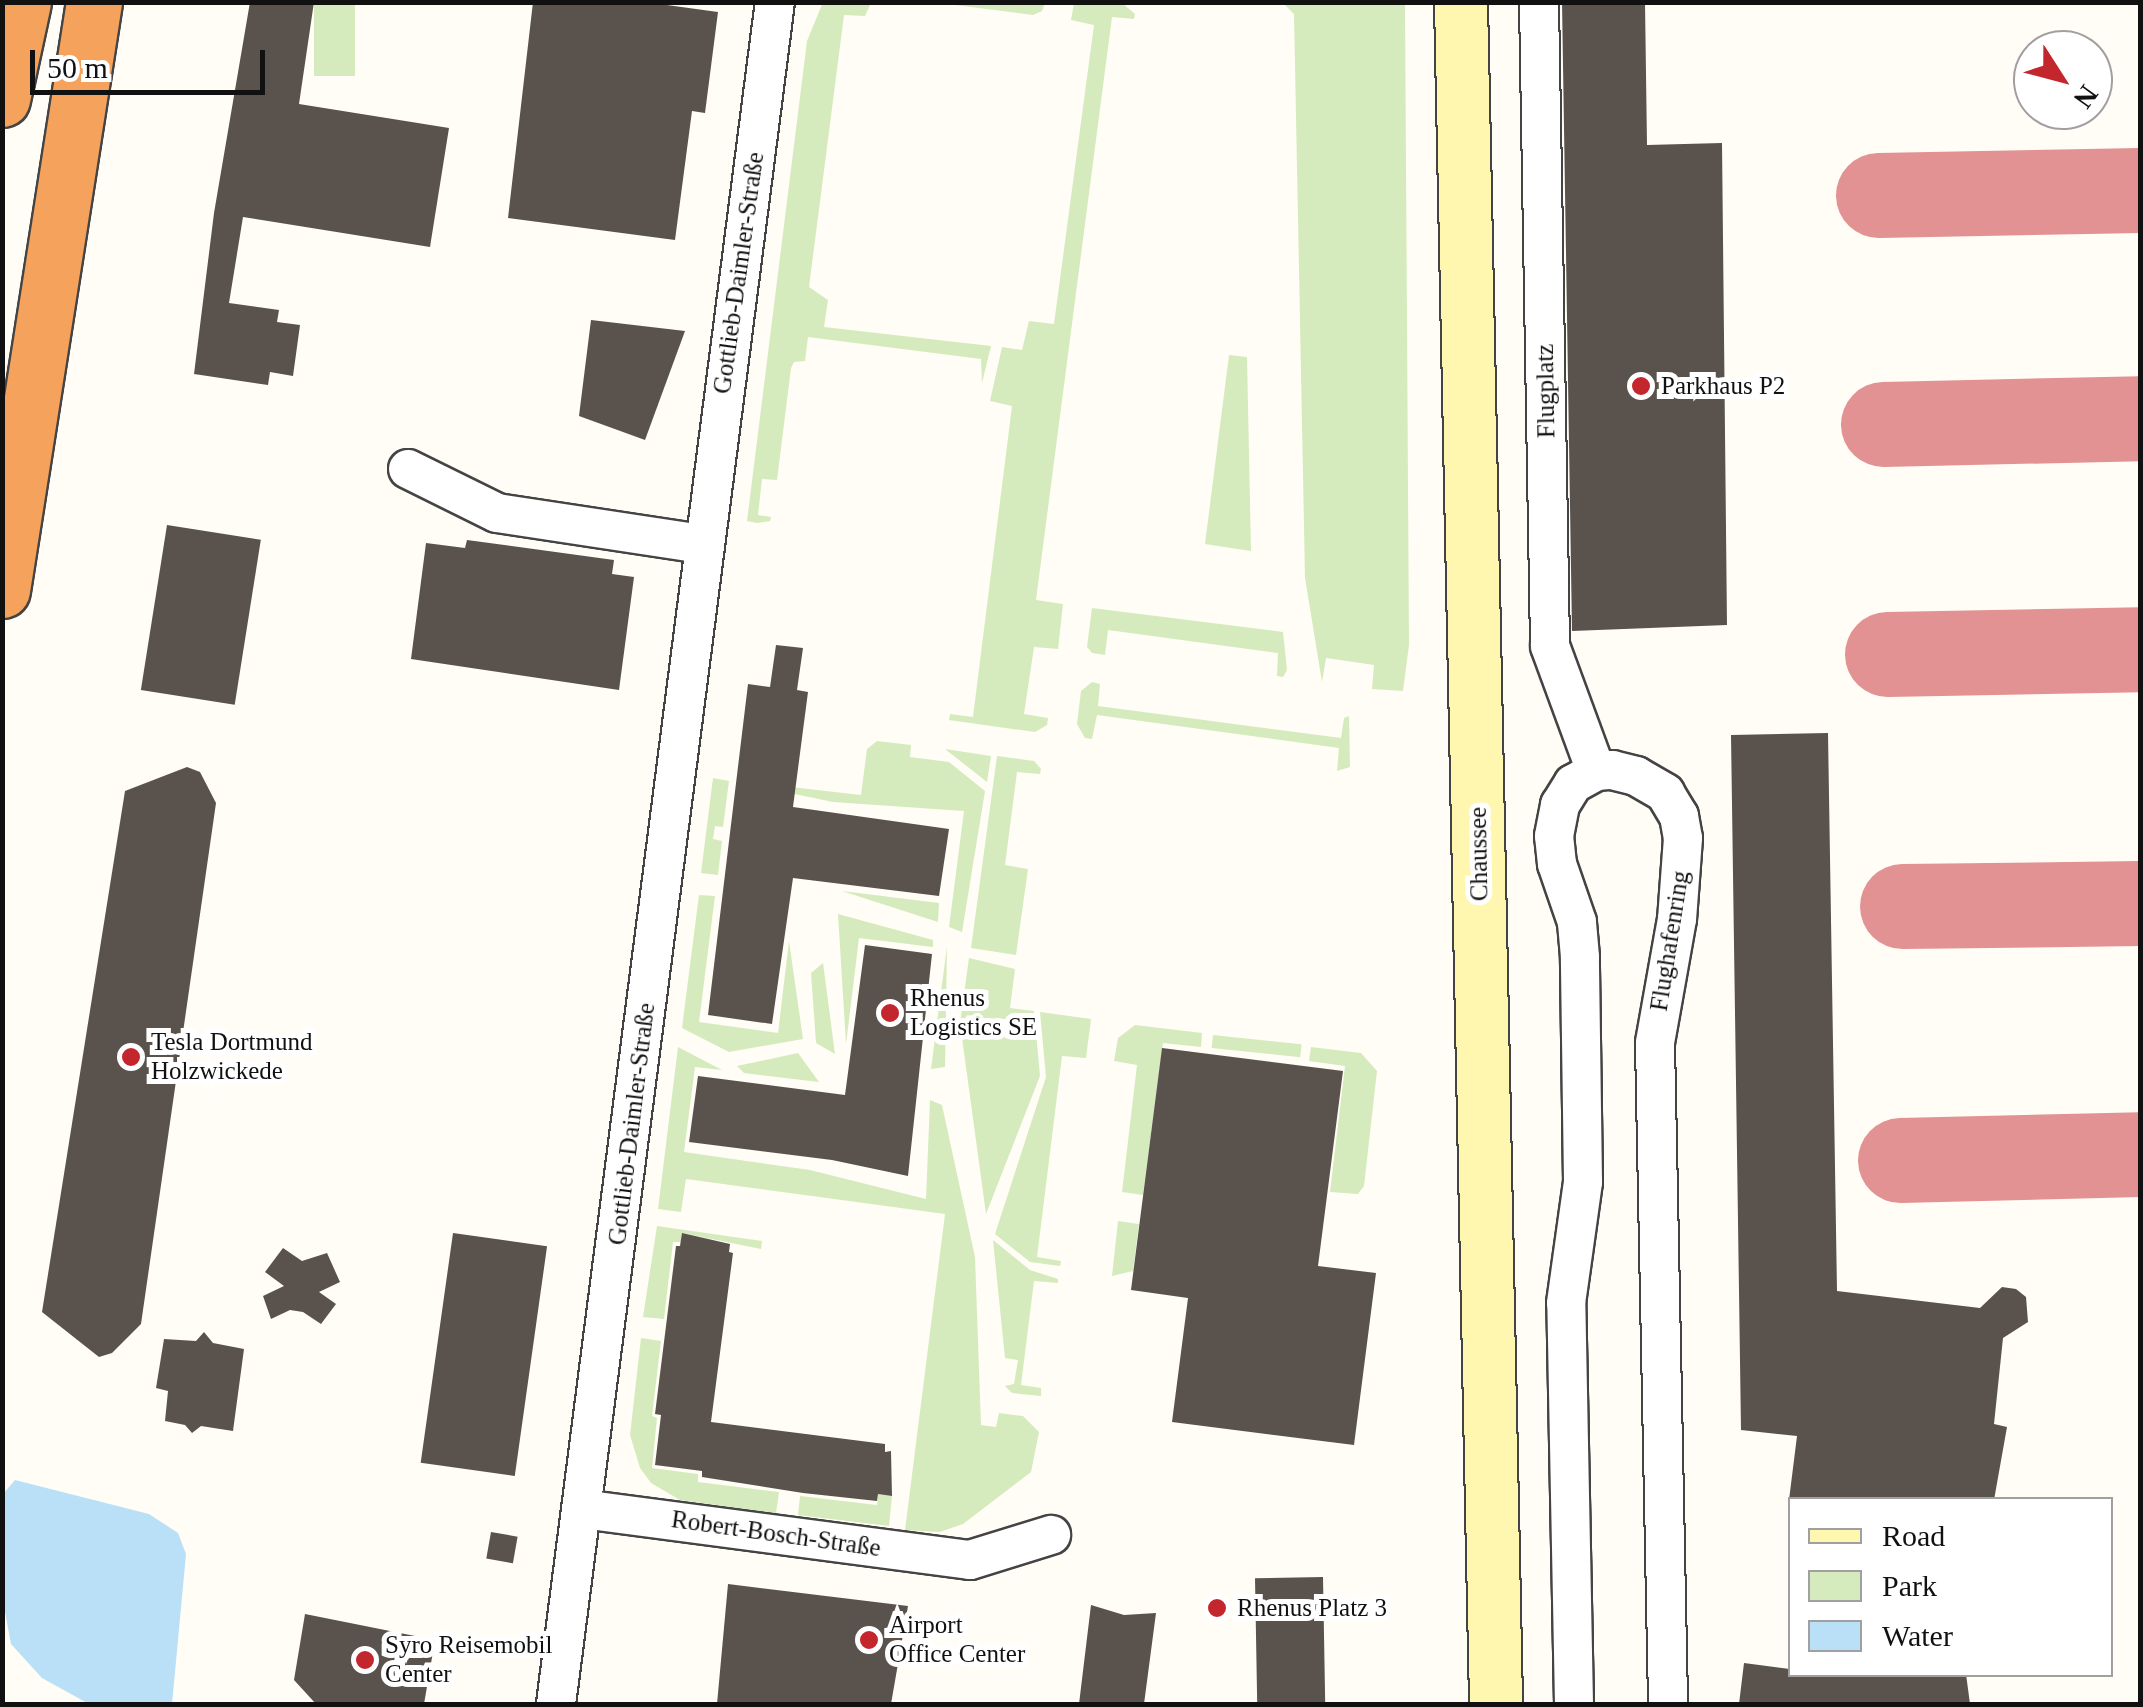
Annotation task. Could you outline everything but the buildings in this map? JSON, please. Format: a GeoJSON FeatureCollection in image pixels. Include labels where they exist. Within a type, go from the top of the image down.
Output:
{"type":"FeatureCollection","features":[{"type":"Feature","properties":{"kind":"highway"},"geometry":{"type":"LineString","coordinates":[[2,99],[23,2]]}},
{"type":"Feature","properties":{"kind":"highway"},"geometry":{"type":"LineString","coordinates":[[2,590],[94,2]]}},
{"type":"Feature","properties":{"kind":"main road","name":"Chaussee"},"geometry":{"type":"LineString","coordinates":[[1461,2],[1496,1704]]}},
{"type":"Feature","properties":{"kind":"street","name":"Gottlieb-Daimler-Straße"},"geometry":{"type":"LineString","coordinates":[[556,1704],[702,544],[775,2]]}},
{"type":"Feature","properties":{"kind":"street","name":"Flugplatz"},"geometry":{"type":"LineString","coordinates":[[1539,2],[1550,646],[1596,772]]}},
{"type":"Feature","properties":{"kind":"street"},"geometry":{"type":"LineString","coordinates":[[408,469],[497,513],[702,544]]}},
{"type":"Feature","properties":{"kind":"street","name":"Flughafenring"},"geometry":{"type":"LineString","coordinates":[[1596,772],[1624,771],[1665,793],[1679,816],[1683,838],[1677,919],[1655,1043],[1668,1704]]}},
{"type":"Feature","properties":{"kind":"street"},"geometry":{"type":"LineString","coordinates":[[1574,1704],[1566,1303],[1582,1182],[1580,957],[1577,922],[1558,864],[1554,836],[1564,796],[1573,784],[1596,772]]}},
{"type":"Feature","properties":{"kind":"street","name":"Robert-Bosch-Straße"},"geometry":{"type":"LineString","coordinates":[[582,1508],[970,1560],[1051,1535]]}},
{"type":"Feature","properties":{"kind":"green space"},"geometry":{"type":"Polygon","coordinates":[[[823,2],[871,3],[865,16],[844,15],[809,287],[828,300],[824,327],[991,346],[982,383],[981,359],[808,337],[805,361],[794,362],[791,368],[777,480],[762,479],[758,515],[771,517],[770,521],[757,523],[747,521],[807,41],[823,2]]]}},
{"type":"Feature","properties":{"kind":"green space"},"geometry":{"type":"Polygon","coordinates":[[[314,3],[355,3],[355,76],[314,76],[314,3]]]}},
{"type":"Feature","properties":{"kind":"green space"},"geometry":{"type":"Polygon","coordinates":[[[939,3],[1045,3],[1042,11],[1033,15],[939,3]]]}},
{"type":"Feature","properties":{"kind":"green space"},"geometry":{"type":"Polygon","coordinates":[[[1074,3],[1122,3],[1135,14],[1134,19],[1112,17],[1036,600],[1063,604],[1058,649],[1034,647],[1024,714],[1048,718],[1047,725],[1035,732],[949,720],[950,714],[973,717],[1012,406],[990,401],[1002,347],[1022,350],[1029,321],[1054,324],[1094,25],[1071,20],[1074,3]]]}},
{"type":"Feature","properties":{"kind":"green space"},"geometry":{"type":"Polygon","coordinates":[[[1283,3],[1405,3],[1409,645],[1403,691],[1372,689],[1374,665],[1326,658],[1322,682],[1305,578],[1294,14],[1283,3]]]}},
{"type":"Feature","properties":{"kind":"green space"},"geometry":{"type":"Polygon","coordinates":[[[1229,355],[1247,357],[1251,551],[1205,544],[1229,355]]]}},
{"type":"Feature","properties":{"kind":"green space"},"geometry":{"type":"Polygon","coordinates":[[[1092,608],[1283,632],[1287,670],[1283,677],[1277,676],[1278,653],[1108,630],[1105,655],[1092,653],[1087,647],[1092,608]]]}},
{"type":"Feature","properties":{"kind":"green space"},"geometry":{"type":"Polygon","coordinates":[[[1092,682],[1100,684],[1098,706],[1341,738],[1344,718],[1349,716],[1350,767],[1337,771],[1339,748],[1097,715],[1092,739],[1085,738],[1077,724],[1081,691],[1092,682]]]}},
{"type":"Feature","properties":{"kind":"green space"},"geometry":{"type":"Polygon","coordinates":[[[877,741],[911,745],[910,757],[949,762],[985,791],[962,932],[949,927],[964,811],[833,802],[790,793],[791,787],[861,795],[867,749],[877,741]]]}},
{"type":"Feature","properties":{"kind":"green space"},"geometry":{"type":"Polygon","coordinates":[[[945,749],[991,756],[987,782],[945,749]]]}},
{"type":"Feature","properties":{"kind":"green space"},"geometry":{"type":"Polygon","coordinates":[[[997,756],[1034,761],[1041,769],[1040,774],[1017,772],[1005,865],[1028,869],[1016,955],[971,948],[997,756]]]}},
{"type":"Feature","properties":{"kind":"green space"},"geometry":{"type":"Polygon","coordinates":[[[713,778],[729,781],[723,827],[715,826],[713,839],[722,841],[718,875],[701,873],[713,778]]]}},
{"type":"Feature","properties":{"kind":"green space"},"geometry":{"type":"Polygon","coordinates":[[[842,891],[939,903],[938,922],[842,891]]]}},
{"type":"Feature","properties":{"kind":"green space"},"geometry":{"type":"Polygon","coordinates":[[[699,895],[715,896],[699,1022],[778,1033],[789,941],[803,1039],[729,1052],[682,1028],[699,895]]]}},
{"type":"Feature","properties":{"kind":"green space"},"geometry":{"type":"Polygon","coordinates":[[[838,914],[933,940],[933,947],[859,938],[846,1044],[838,914]]]}},
{"type":"Feature","properties":{"kind":"green space"},"geometry":{"type":"Polygon","coordinates":[[[947,946],[945,1067],[931,1069],[947,946]]]}},
{"type":"Feature","properties":{"kind":"green space"},"geometry":{"type":"Polygon","coordinates":[[[969,958],[1015,969],[1010,1008],[1034,1011],[1040,1076],[986,1214],[960,1023],[969,958]]]}},
{"type":"Feature","properties":{"kind":"green space"},"geometry":{"type":"Polygon","coordinates":[[[823,963],[835,1054],[816,1043],[811,973],[823,963]]]}},
{"type":"Feature","properties":{"kind":"green space"},"geometry":{"type":"Polygon","coordinates":[[[1040,1012],[1091,1019],[1086,1058],[1062,1056],[1037,1257],[1061,1261],[1060,1266],[1030,1262],[995,1234],[1046,1077],[1040,1012]]]}},
{"type":"Feature","properties":{"kind":"green space"},"geometry":{"type":"Polygon","coordinates":[[[1135,1025],[1202,1033],[1201,1047],[1163,1043],[1143,1195],[1122,1192],[1137,1065],[1114,1061],[1118,1038],[1135,1025]]]}},
{"type":"Feature","properties":{"kind":"green space"},"geometry":{"type":"Polygon","coordinates":[[[1213,1035],[1302,1044],[1300,1057],[1212,1048],[1213,1035]]]}},
{"type":"Feature","properties":{"kind":"green space"},"geometry":{"type":"Polygon","coordinates":[[[678,1047],[722,1070],[695,1067],[684,1152],[810,1170],[926,1199],[930,1100],[942,1105],[975,1257],[981,1425],[996,1427],[999,1413],[1023,1416],[1039,1432],[1031,1472],[963,1524],[940,1532],[905,1530],[945,1214],[686,1179],[681,1212],[658,1209],[678,1047]]]}},
{"type":"Feature","properties":{"kind":"green space"},"geometry":{"type":"Polygon","coordinates":[[[1311,1047],[1361,1053],[1377,1071],[1364,1186],[1358,1194],[1330,1192],[1345,1066],[1309,1061],[1311,1047]]]}},
{"type":"Feature","properties":{"kind":"green space"},"geometry":{"type":"Polygon","coordinates":[[[798,1053],[819,1082],[744,1073],[737,1066],[798,1053]]]}},
{"type":"Feature","properties":{"kind":"green space"},"geometry":{"type":"Polygon","coordinates":[[[1118,1221],[1139,1224],[1133,1271],[1112,1276],[1118,1221]]]}},
{"type":"Feature","properties":{"kind":"green space"},"geometry":{"type":"Polygon","coordinates":[[[657,1226],[762,1241],[761,1249],[682,1233],[681,1242],[673,1242],[664,1319],[643,1317],[657,1226]]]}},
{"type":"Feature","properties":{"kind":"green space"},"geometry":{"type":"Polygon","coordinates":[[[993,1240],[1030,1270],[1058,1279],[1058,1283],[1034,1281],[1021,1385],[1041,1388],[1041,1396],[1012,1393],[1005,1386],[1014,1384],[1018,1360],[1005,1358],[993,1240]]]}},
{"type":"Feature","properties":{"kind":"green space"},"geometry":{"type":"Polygon","coordinates":[[[641,1338],[661,1341],[652,1416],[657,1418],[652,1468],[698,1474],[698,1482],[779,1492],[776,1513],[680,1500],[651,1483],[640,1468],[630,1435],[641,1338]]]}},
{"type":"Feature","properties":{"kind":"green space"},"geometry":{"type":"Polygon","coordinates":[[[878,1494],[892,1496],[889,1526],[798,1515],[800,1496],[877,1505],[878,1494]]]}},
{"type":"Feature","properties":{"kind":"water"},"geometry":{"type":"Polygon","coordinates":[[[15,1480],[149,1514],[178,1533],[186,1554],[172,1704],[89,1704],[42,1678],[11,1644],[3,1601],[3,1494],[15,1480]]]}},
{"type":"Feature","properties":{"kind":"taxiway"},"geometry":{"type":"LineString","coordinates":[[1878,195],[2140,190]]}},
{"type":"Feature","properties":{"kind":"taxiway"},"geometry":{"type":"LineString","coordinates":[[1883,424],[2140,418]]}},
{"type":"Feature","properties":{"kind":"taxiway"},"geometry":{"type":"LineString","coordinates":[[1887,654],[2140,649]]}},
{"type":"Feature","properties":{"kind":"taxiway"},"geometry":{"type":"LineString","coordinates":[[1902,906],[2140,903]]}},
{"type":"Feature","properties":{"kind":"taxiway"},"geometry":{"type":"LineString","coordinates":[[1900,1160],[2140,1154]]}},
{"type":"Feature","properties":{"kind":"place","name":"Parkhaus P2"},"geometry":{"type":"Point","coordinates":[1641,386]}},
{"type":"Feature","properties":{"kind":"place","name":"Rhenus Logistics SE"},"geometry":{"type":"Point","coordinates":[890,1013]}},
{"type":"Feature","properties":{"kind":"place","name":"Tesla Dortmund Holzwickede"},"geometry":{"type":"Point","coordinates":[131,1057]}},
{"type":"Feature","properties":{"kind":"place","name":"Rhenus Platz 3"},"geometry":{"type":"Point","coordinates":[1217,1608]}},
{"type":"Feature","properties":{"kind":"place","name":"Airport Office Center"},"geometry":{"type":"Point","coordinates":[869,1640]}},
{"type":"Feature","properties":{"kind":"place","name":"Syro Reisemobil Center"},"geometry":{"type":"Point","coordinates":[365,1660]}}]}
